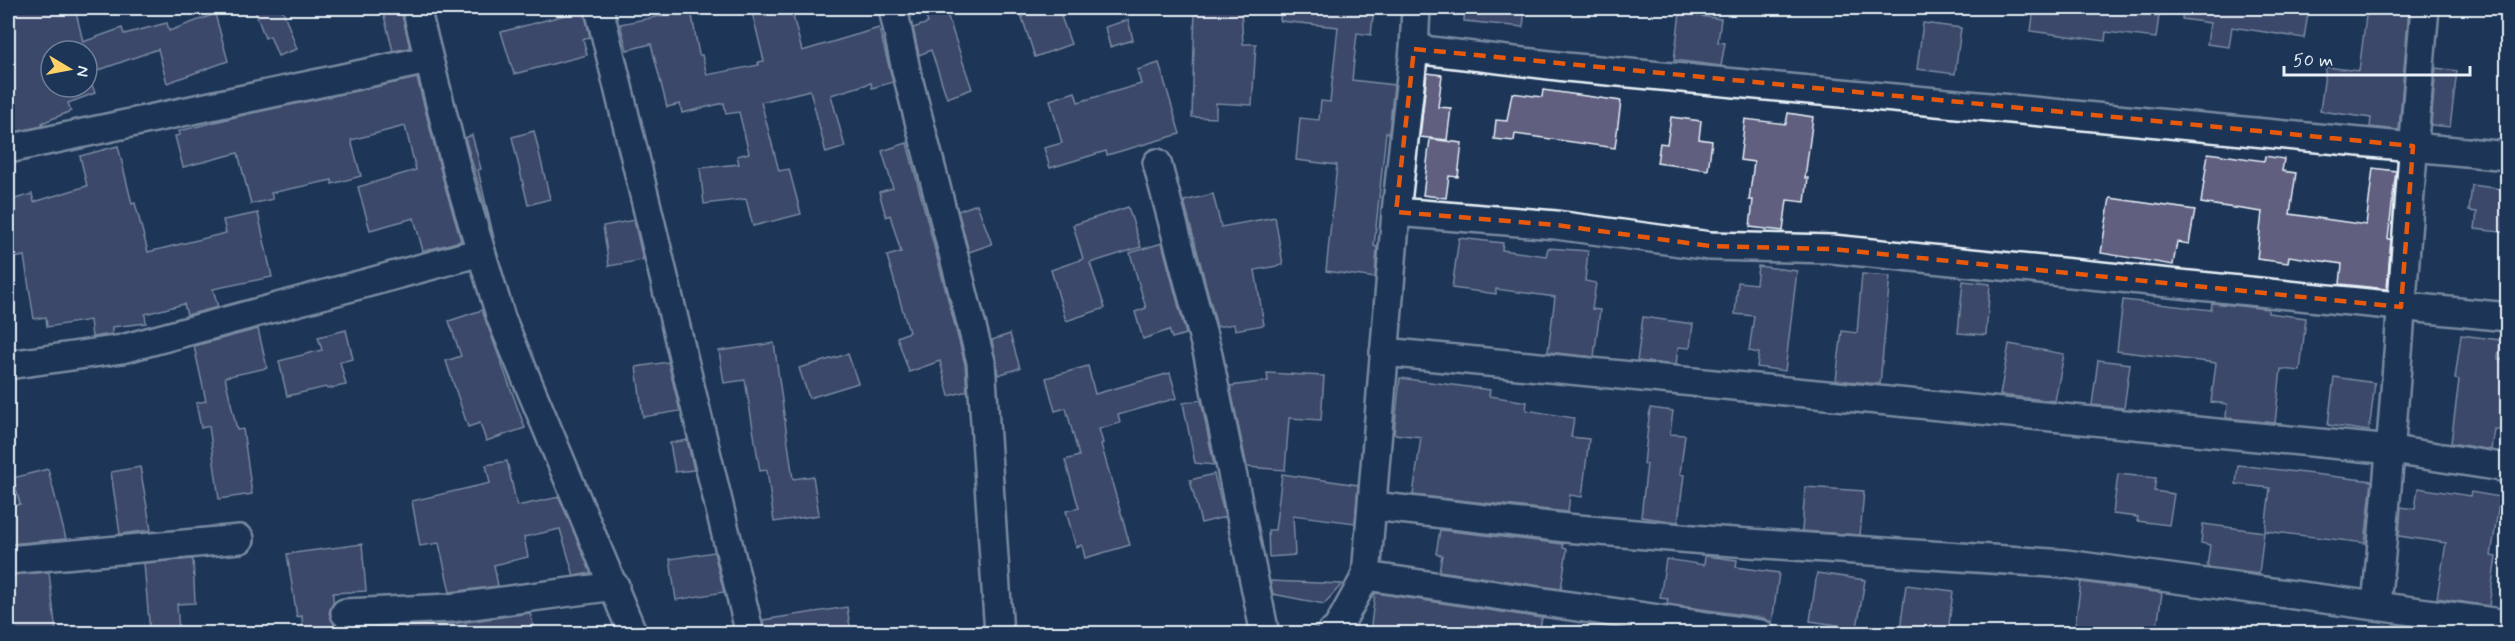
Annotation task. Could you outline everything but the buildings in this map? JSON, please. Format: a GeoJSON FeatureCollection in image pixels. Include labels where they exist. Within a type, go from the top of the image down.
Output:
{"type":"FeatureCollection","features":[{"type":"Feature","properties":{"kind":"street"},"geometry":{"type":"LineString","coordinates":[[416,8],[458,175],[501,318],[633,633]]}},
{"type":"Feature","properties":{"kind":"street"},"geometry":{"type":"LineString","coordinates":[[599,8],[750,633]]}},
{"type":"Feature","properties":{"kind":"street"},"geometry":{"type":"LineString","coordinates":[[893,8],[906,70],[981,362],[999,633]]}},
{"type":"Feature","properties":{"kind":"street"},"geometry":{"type":"LineString","coordinates":[[1330,633],[1337,629],[1366,576],[1396,212],[1414,49],[1416,8]]}},
{"type":"Feature","properties":{"kind":"street"},"geometry":{"type":"LineString","coordinates":[[2376,604],[2392,450],[2425,8]]}},
{"type":"Feature","properties":{"kind":"street"},"geometry":{"type":"LineString","coordinates":[[1414,49],[1566,67],[2508,156]]}},
{"type":"Feature","properties":{"kind":"street"},"geometry":{"type":"LineString","coordinates":[[8,149],[428,60]]}},
{"type":"Feature","properties":{"kind":"street"},"geometry":{"type":"LineString","coordinates":[[1157,162],[1208,355],[1265,633]]}},
{"type":"Feature","properties":{"kind":"street"},"geometry":{"type":"LineString","coordinates":[[1396,212],[1556,225],[1710,246],[1832,249],[2508,317]]}},
{"type":"Feature","properties":{"kind":"street"},"geometry":{"type":"LineString","coordinates":[[8,365],[122,349],[481,252]]}},
{"type":"Feature","properties":{"kind":"street"},"geometry":{"type":"LineString","coordinates":[[1384,352],[2392,450],[2508,468]]}},
{"type":"Feature","properties":{"kind":"street"},"geometry":{"type":"LineString","coordinates":[[1373,506],[1566,528],[1704,540],[2066,564],[2376,604],[2508,624]]}},
{"type":"Feature","properties":{"kind":"street"},"geometry":{"type":"LineString","coordinates":[[8,560],[240,539]]}},
{"type":"Feature","properties":{"kind":"street"},"geometry":{"type":"LineString","coordinates":[[1366,576],[1761,633]]}},
{"type":"Feature","properties":{"kind":"street"},"geometry":{"type":"LineString","coordinates":[[345,613],[450,608],[615,586]]}},
{"type":"Feature","properties":{"kind":"highlighted area"},"geometry":{"type":"Polygon","coordinates":[[[1414,49],[2413,146],[2401,307],[1832,249],[1710,246],[1556,225],[1396,212],[1414,49]]]}}]}
